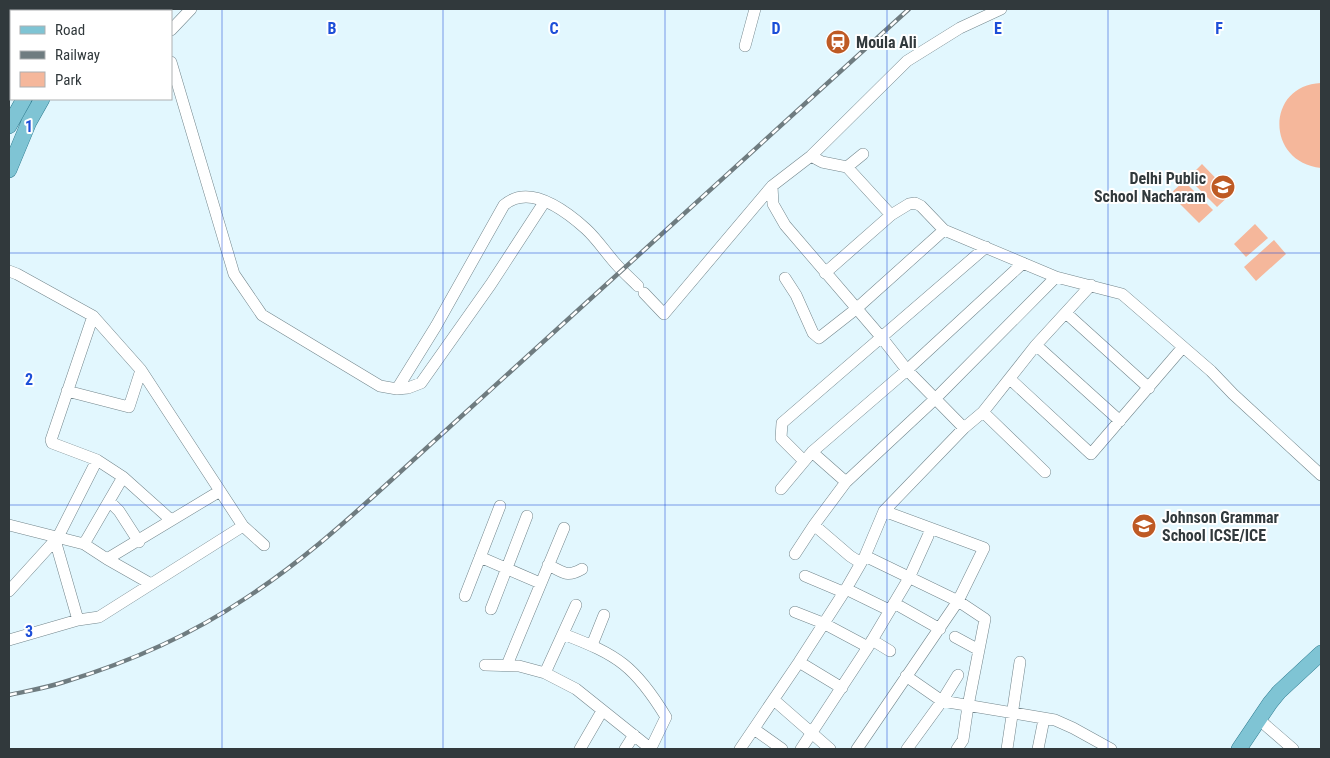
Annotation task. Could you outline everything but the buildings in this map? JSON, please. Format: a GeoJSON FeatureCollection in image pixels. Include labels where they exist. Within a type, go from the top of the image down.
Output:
{"type":"FeatureCollection","features":[{"type":"Feature","properties":{"kind":"main road"},"geometry":{"type":"LineString","coordinates":[[23,100],[12,121],[29,122]]}},
{"type":"Feature","properties":{"kind":"main road"},"geometry":{"type":"LineString","coordinates":[[9,170],[29,122],[41,100]]}},
{"type":"Feature","properties":{"kind":"main road"},"geometry":{"type":"LineString","coordinates":[[1239,749],[1279,692],[1321,653]]}},
{"type":"Feature","properties":{"kind":"main road"},"geometry":{"type":"LineString","coordinates":[[1248,749],[1264,724],[1292,690],[1321,662]]}},
{"type":"Feature","properties":{"kind":"street"},"geometry":{"type":"LineString","coordinates":[[172,29],[191,9]]}},
{"type":"Feature","properties":{"kind":"street"},"geometry":{"type":"LineString","coordinates":[[745,46],[755,9]]}},
{"type":"Feature","properties":{"kind":"street"},"geometry":{"type":"LineString","coordinates":[[397,389],[436,326],[504,205],[508,202],[521,197],[529,197],[556,206],[587,230],[616,264],[664,314],[772,186],[810,156],[906,61],[960,28],[1001,9]]}},
{"type":"Feature","properties":{"kind":"street"},"geometry":{"type":"LineString","coordinates":[[172,65],[234,274],[262,315],[380,386],[397,389],[408,388],[420,382],[491,284],[545,201]]}},
{"type":"Feature","properties":{"kind":"street"},"geometry":{"type":"LineString","coordinates":[[847,167],[863,154]]}},
{"type":"Feature","properties":{"kind":"street"},"geometry":{"type":"LineString","coordinates":[[810,156],[822,162],[847,167],[891,215]]}},
{"type":"Feature","properties":{"kind":"street"},"geometry":{"type":"LineString","coordinates":[[772,186],[773,204],[784,225],[882,338],[907,370],[964,428]]}},
{"type":"Feature","properties":{"kind":"street"},"geometry":{"type":"LineString","coordinates":[[825,273],[891,215],[914,203],[921,206],[944,230],[1056,277],[1122,294],[1184,347],[1321,475]]}},
{"type":"Feature","properties":{"kind":"street"},"geometry":{"type":"LineString","coordinates":[[785,278],[796,295],[813,333],[819,338],[856,309],[944,230]]}},
{"type":"Feature","properties":{"kind":"street"},"geometry":{"type":"LineString","coordinates":[[804,461],[781,438],[782,423],[986,248]]}},
{"type":"Feature","properties":{"kind":"street"},"geometry":{"type":"LineString","coordinates":[[781,489],[812,452],[907,370],[1023,263]]}},
{"type":"Feature","properties":{"kind":"street"},"geometry":{"type":"LineString","coordinates":[[9,271],[93,316],[141,370],[243,526],[264,546]]}},
{"type":"Feature","properties":{"kind":"street"},"geometry":{"type":"LineString","coordinates":[[795,554],[846,482],[934,399],[1056,277]]}},
{"type":"Feature","properties":{"kind":"street"},"geometry":{"type":"LineString","coordinates":[[740,749],[845,590],[863,559],[884,511],[964,428],[983,412],[1036,345],[1091,285]]}},
{"type":"Feature","properties":{"kind":"street"},"geometry":{"type":"LineString","coordinates":[[1066,313],[1149,388]]}},
{"type":"Feature","properties":{"kind":"street"},"geometry":{"type":"LineString","coordinates":[[93,316],[51,440],[52,443],[98,460],[123,477],[171,520]]}},
{"type":"Feature","properties":{"kind":"street"},"geometry":{"type":"LineString","coordinates":[[1036,345],[1120,422]]}},
{"type":"Feature","properties":{"kind":"street"},"geometry":{"type":"LineString","coordinates":[[1010,379],[1091,454],[1184,347]]}},
{"type":"Feature","properties":{"kind":"street"},"geometry":{"type":"LineString","coordinates":[[67,391],[129,407],[141,370]]}},
{"type":"Feature","properties":{"kind":"street"},"geometry":{"type":"LineString","coordinates":[[983,412],[1045,472]]}},
{"type":"Feature","properties":{"kind":"street"},"geometry":{"type":"LineString","coordinates":[[812,452],[846,482]]}},
{"type":"Feature","properties":{"kind":"street"},"geometry":{"type":"LineString","coordinates":[[9,591],[56,539],[98,460]]}},
{"type":"Feature","properties":{"kind":"street"},"geometry":{"type":"LineString","coordinates":[[84,544],[123,477]]}},
{"type":"Feature","properties":{"kind":"street"},"geometry":{"type":"LineString","coordinates":[[107,560],[220,491]]}},
{"type":"Feature","properties":{"kind":"street"},"geometry":{"type":"LineString","coordinates":[[109,501],[119,511],[139,542]]}},
{"type":"Feature","properties":{"kind":"street"},"geometry":{"type":"LineString","coordinates":[[465,596],[500,506]]}},
{"type":"Feature","properties":{"kind":"street"},"geometry":{"type":"LineString","coordinates":[[857,749],[958,601],[984,548],[884,511]]}},
{"type":"Feature","properties":{"kind":"street"},"geometry":{"type":"LineString","coordinates":[[490,610],[526,516]]}},
{"type":"Feature","properties":{"kind":"street"},"geometry":{"type":"LineString","coordinates":[[9,525],[56,539],[84,544],[107,560],[151,584]]}},
{"type":"Feature","properties":{"kind":"street"},"geometry":{"type":"LineString","coordinates":[[814,525],[850,556],[863,559],[909,578],[958,601],[985,619],[963,740],[957,749]]}},
{"type":"Feature","properties":{"kind":"street"},"geometry":{"type":"LineString","coordinates":[[9,640],[78,620],[99,617],[243,526]]}},
{"type":"Feature","properties":{"kind":"street"},"geometry":{"type":"LineString","coordinates":[[507,665],[564,528]]}},
{"type":"Feature","properties":{"kind":"street"},"geometry":{"type":"LineString","coordinates":[[801,749],[842,688],[892,607],[909,578],[928,536]]}},
{"type":"Feature","properties":{"kind":"street"},"geometry":{"type":"LineString","coordinates":[[56,539],[78,620]]}},
{"type":"Feature","properties":{"kind":"street"},"geometry":{"type":"LineString","coordinates":[[480,557],[540,583]]}},
{"type":"Feature","properties":{"kind":"street"},"geometry":{"type":"LineString","coordinates":[[548,565],[570,574],[574,574],[582,569]]}},
{"type":"Feature","properties":{"kind":"street"},"geometry":{"type":"LineString","coordinates":[[805,576],[892,607],[940,628]]}},
{"type":"Feature","properties":{"kind":"street"},"geometry":{"type":"LineString","coordinates":[[544,673],[576,605]]}},
{"type":"Feature","properties":{"kind":"street"},"geometry":{"type":"LineString","coordinates":[[795,612],[890,651]]}},
{"type":"Feature","properties":{"kind":"street"},"geometry":{"type":"LineString","coordinates":[[592,645],[604,614]]}},
{"type":"Feature","properties":{"kind":"street"},"geometry":{"type":"LineString","coordinates":[[485,665],[519,666],[544,673],[576,690],[651,749],[666,717],[650,692],[621,661],[592,645],[563,634]]}},
{"type":"Feature","properties":{"kind":"street"},"geometry":{"type":"LineString","coordinates":[[955,637],[979,650]]}},
{"type":"Feature","properties":{"kind":"street"},"geometry":{"type":"LineString","coordinates":[[799,662],[842,688]]}},
{"type":"Feature","properties":{"kind":"street"},"geometry":{"type":"LineString","coordinates":[[1007,749],[1020,662]]}},
{"type":"Feature","properties":{"kind":"street"},"geometry":{"type":"LineString","coordinates":[[907,749],[942,701],[958,675]]}},
{"type":"Feature","properties":{"kind":"street"},"geometry":{"type":"LineString","coordinates":[[906,676],[942,701],[1055,720],[1111,749]]}},
{"type":"Feature","properties":{"kind":"street"},"geometry":{"type":"LineString","coordinates":[[774,700],[830,749]]}},
{"type":"Feature","properties":{"kind":"street"},"geometry":{"type":"LineString","coordinates":[[580,749],[602,711]]}},
{"type":"Feature","properties":{"kind":"street"},"geometry":{"type":"LineString","coordinates":[[1038,749],[1044,719]]}},
{"type":"Feature","properties":{"kind":"street"},"geometry":{"type":"LineString","coordinates":[[1264,724],[1293,749]]}},
{"type":"Feature","properties":{"kind":"street"},"geometry":{"type":"LineString","coordinates":[[754,729],[782,749]]}},
{"type":"Feature","properties":{"kind":"street"},"geometry":{"type":"LineString","coordinates":[[625,749],[634,735]]}},
{"type":"Feature","properties":{"kind":"green space"},"geometry":{"type":"Polygon","coordinates":[[[1321,83],[1321,168],[1303,163],[1290,152],[1282,139],[1279,124],[1282,109],[1290,96],[1303,87],[1321,83]]]}},
{"type":"Feature","properties":{"kind":"green space"},"geometry":{"type":"Polygon","coordinates":[[[1202,164],[1231,194],[1217,207],[1188,178],[1202,164]]]}},
{"type":"Feature","properties":{"kind":"green space"},"geometry":{"type":"Polygon","coordinates":[[[1184,181],[1213,210],[1199,223],[1170,194],[1184,181]]]}},
{"type":"Feature","properties":{"kind":"green space"},"geometry":{"type":"Polygon","coordinates":[[[1255,224],[1268,238],[1246,257],[1234,244],[1255,224]]]}},
{"type":"Feature","properties":{"kind":"green space"},"geometry":{"type":"Polygon","coordinates":[[[1274,240],[1286,254],[1256,281],[1244,267],[1274,240]]]}},
{"type":"Feature","properties":{"kind":"railway"},"geometry":{"type":"LineString","coordinates":[[9,695],[50,686],[88,674],[158,647],[225,611],[283,572],[319,544],[370,499],[909,9]]}},
{"type":"Feature","properties":{"kind":"place","name":"Moula Ali"},"geometry":{"type":"Point","coordinates":[838,42]}},
{"type":"Feature","properties":{"kind":"place","name":"Delhi Public School Nacharam"},"geometry":{"type":"Point","coordinates":[1223,187]}},
{"type":"Feature","properties":{"kind":"place","name":"Johnson Grammar School ICSE/ICE"},"geometry":{"type":"Point","coordinates":[1144,526]}}]}
